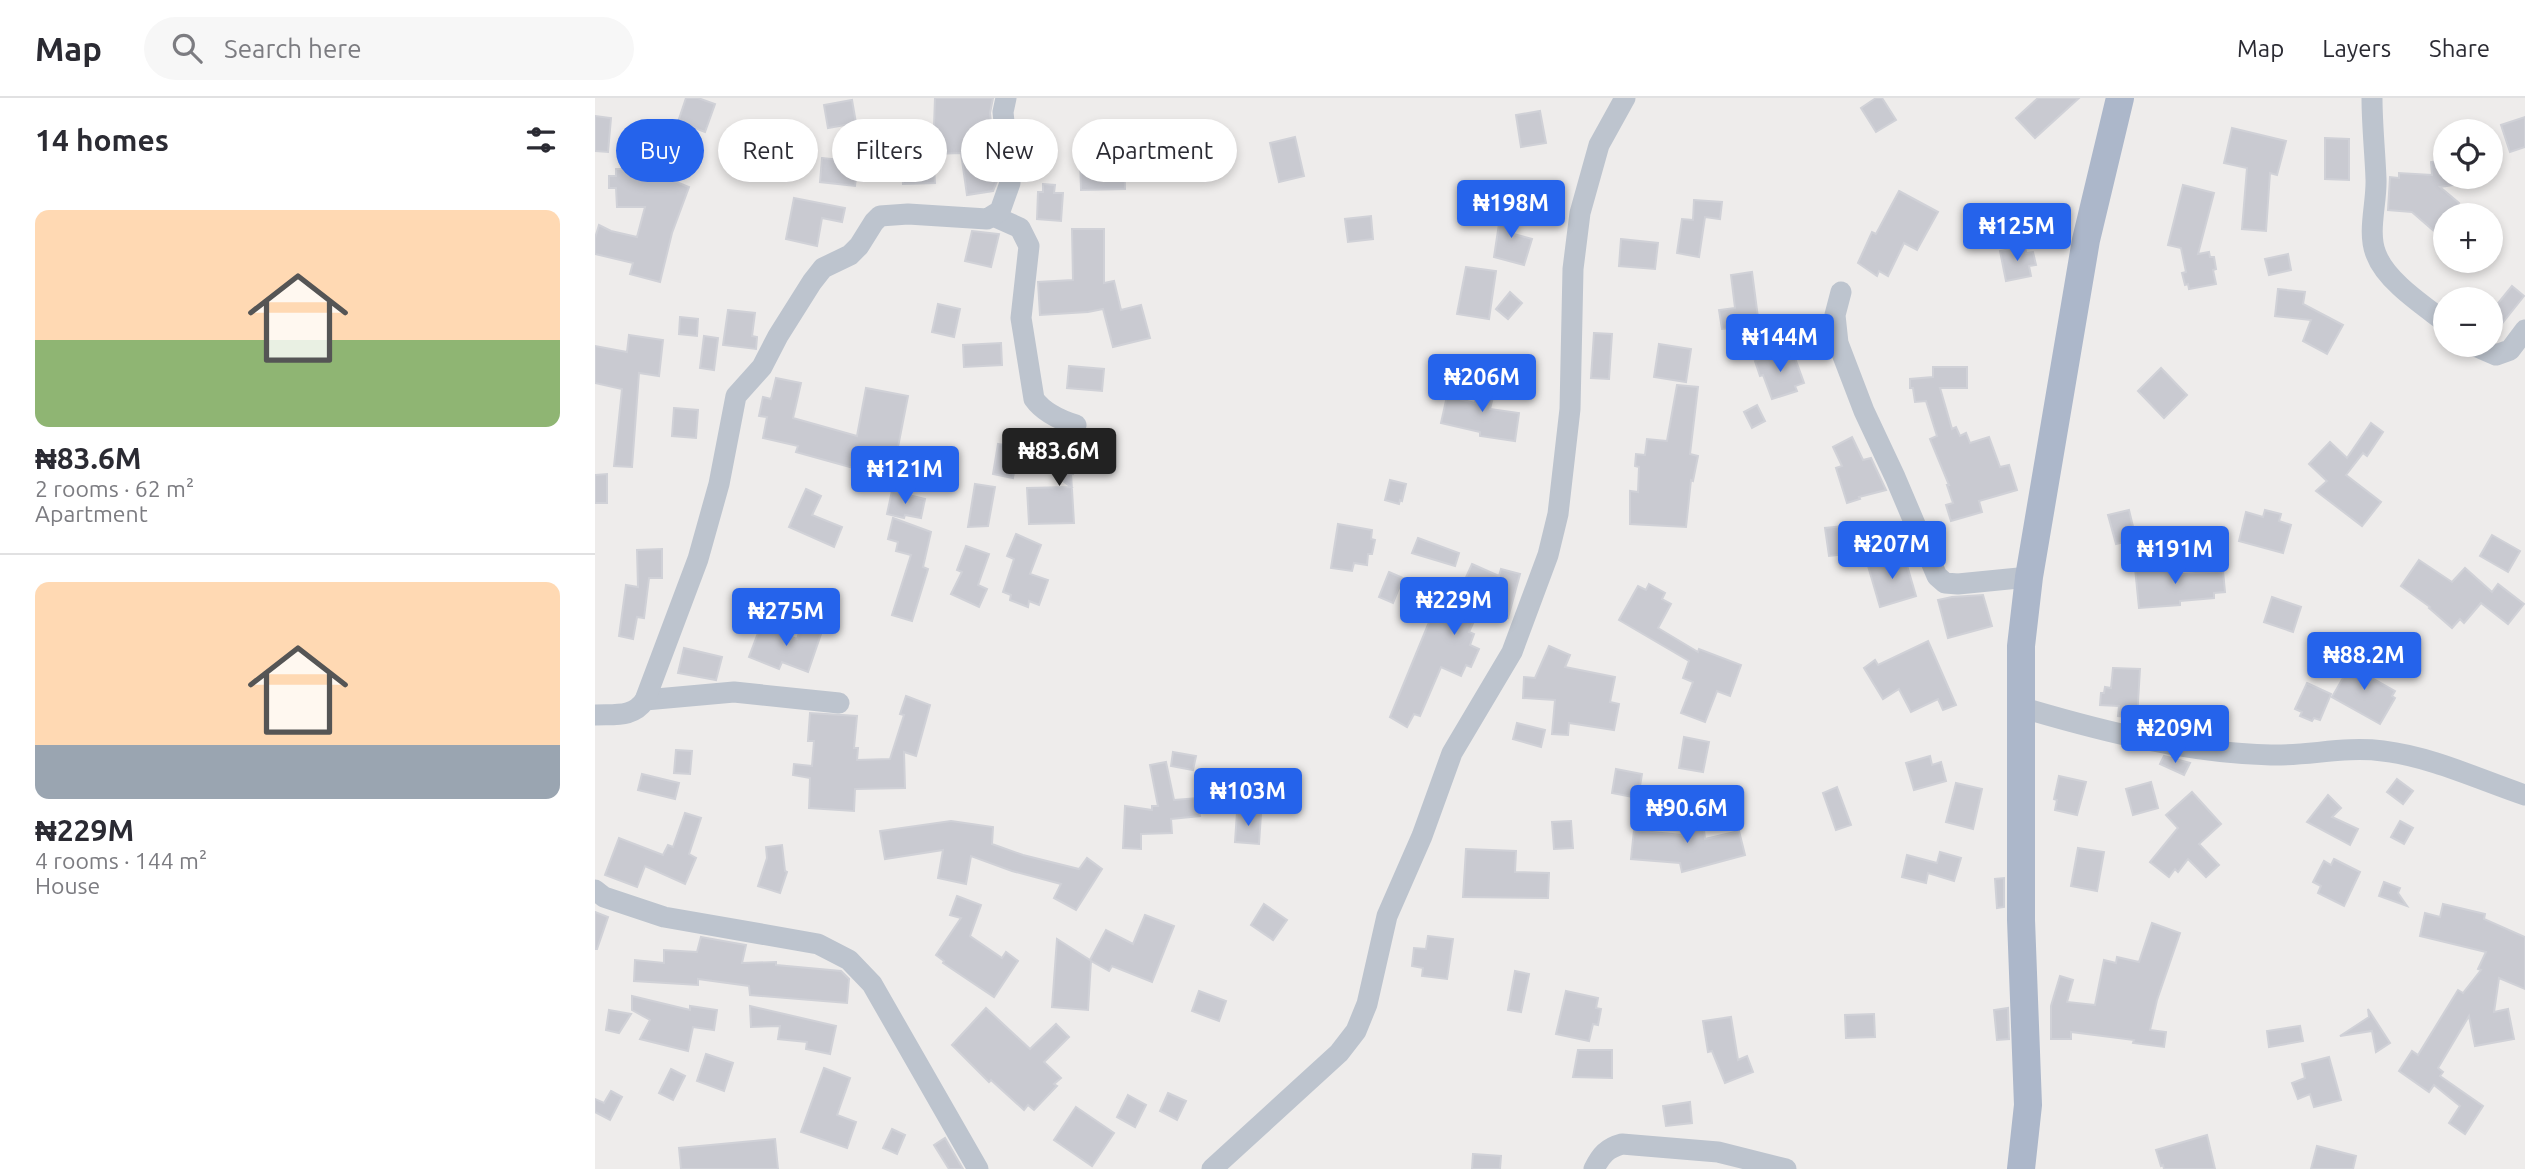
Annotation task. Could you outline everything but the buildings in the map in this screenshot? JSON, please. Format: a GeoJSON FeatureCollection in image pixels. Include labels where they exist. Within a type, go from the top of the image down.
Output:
{"type":"FeatureCollection","features":[{"type":"Feature","properties":{"kind":"main road"},"geometry":{"type":"LineString","coordinates":[[2021,1169],[2028,1105],[2021,920],[2021,646],[2029,577],[2086,240],[2120,98]]}},
{"type":"Feature","properties":{"kind":"street"},"geometry":{"type":"LineString","coordinates":[[595,715],[630,713],[638,709],[645,700],[698,559],[719,484],[736,396],[762,367],[778,336],[823,268],[850,255],[880,216],[908,214],[987,219],[1000,211],[1010,183],[1003,112],[1006,98]]}},
{"type":"Feature","properties":{"kind":"street"},"geometry":{"type":"LineString","coordinates":[[1212,1169],[1339,1053],[1356,1031],[1367,1004],[1387,916],[1422,836],[1452,753],[1512,652],[1532,603],[1558,514],[1570,409],[1573,269],[1580,213],[1599,145],[1625,98]]}},
{"type":"Feature","properties":{"kind":"street"},"geometry":{"type":"LineString","coordinates":[[2372,98],[2376,180],[2372,238],[2376,254],[2386,272],[2433,313]]}},
{"type":"Feature","properties":{"kind":"street"},"geometry":{"type":"LineString","coordinates":[[993,216],[1020,228],[1030,246],[1021,318],[1034,399],[1039,406],[1059,419],[1076,425]]}},
{"type":"Feature","properties":{"kind":"street"},"geometry":{"type":"LineString","coordinates":[[1841,292],[1835,315],[1837,343],[1937,576],[1945,583],[1958,584],[2029,577]]}},
{"type":"Feature","properties":{"kind":"street"},"geometry":{"type":"LineString","coordinates":[[2503,353],[2509,351],[2525,330]]}},
{"type":"Feature","properties":{"kind":"street"},"geometry":{"type":"LineString","coordinates":[[645,700],[734,692],[839,703]]}},
{"type":"Feature","properties":{"kind":"street"},"geometry":{"type":"LineString","coordinates":[[2020,707],[2082,725],[2155,741],[2234,753],[2274,755],[2348,748],[2385,751],[2456,769],[2525,795]]}},
{"type":"Feature","properties":{"kind":"street"},"geometry":{"type":"LineString","coordinates":[[595,890],[604,897],[664,917],[818,944],[849,960],[872,984],[978,1169]]}},
{"type":"Feature","properties":{"kind":"street"},"geometry":{"type":"LineString","coordinates":[[1594,1169],[1601,1156],[1610,1148],[1622,1144],[1717,1152],[1786,1169]]}}]}
